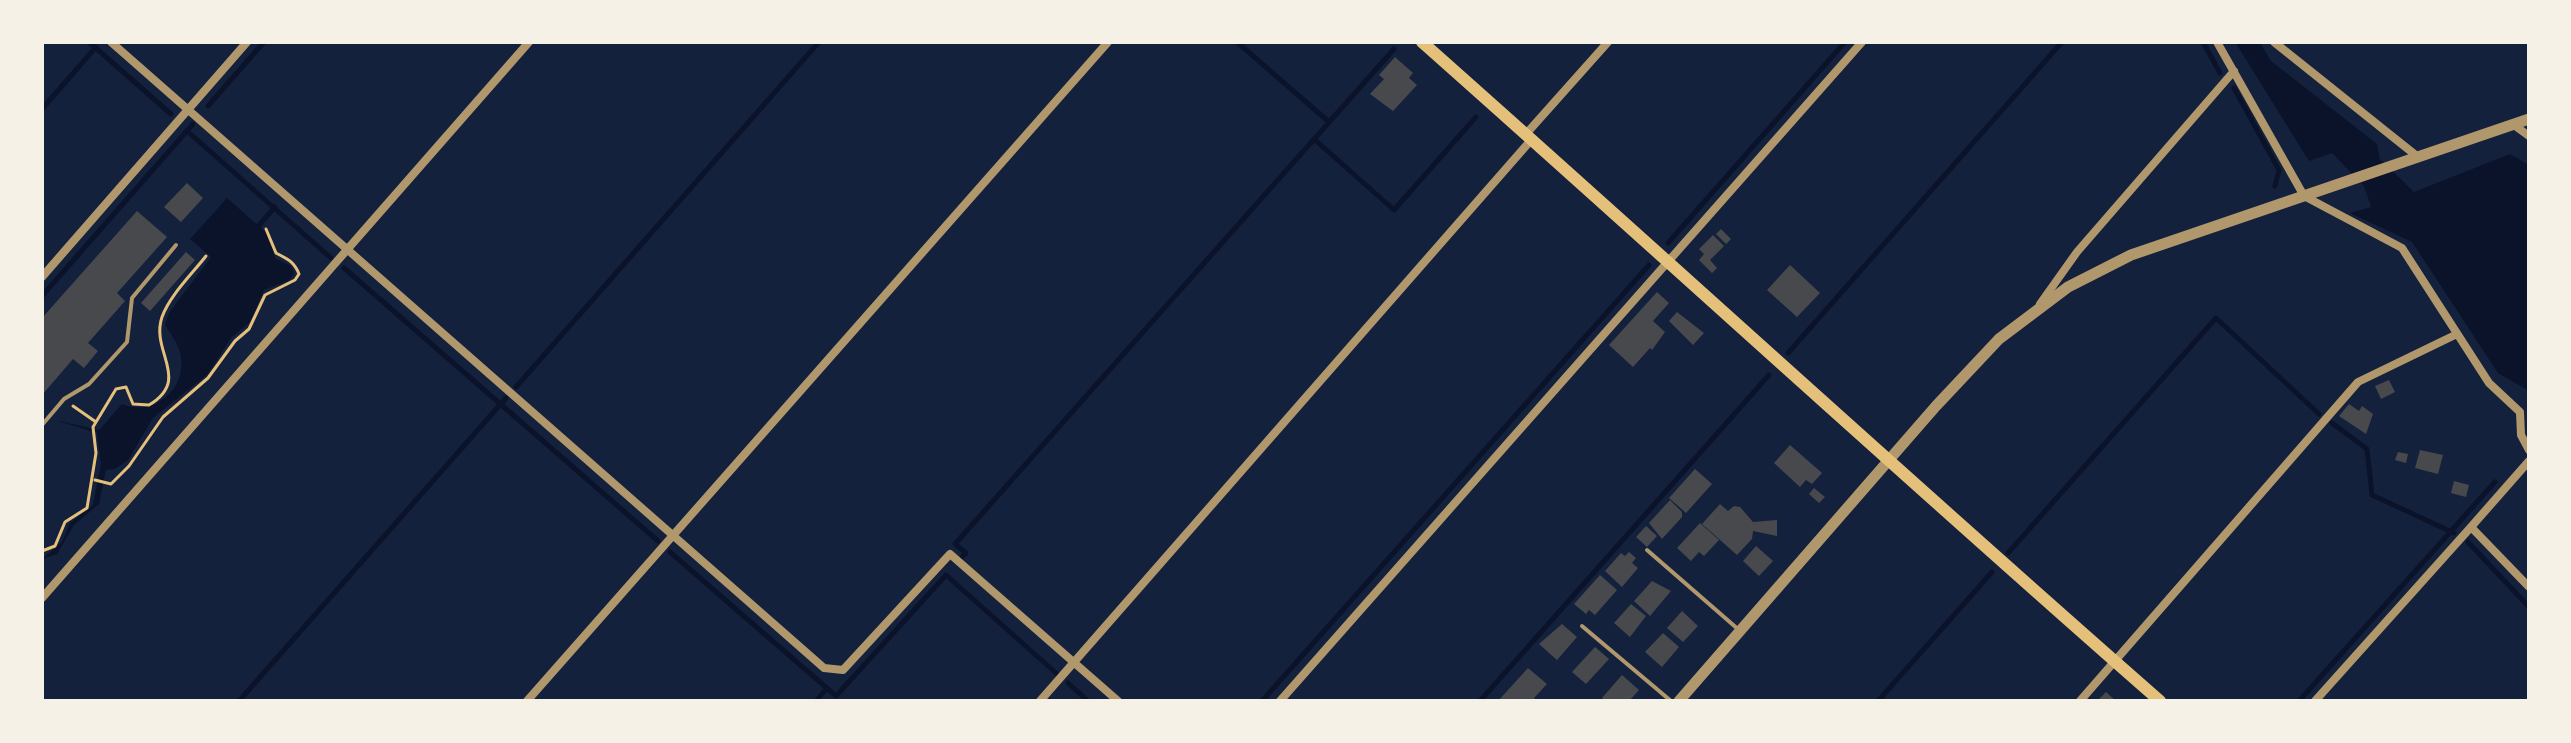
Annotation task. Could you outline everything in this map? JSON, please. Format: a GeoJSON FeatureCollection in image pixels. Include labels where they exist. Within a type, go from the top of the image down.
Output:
{"type":"FeatureCollection","features":[{"type":"Feature","properties":{"kind":"main road"},"geometry":{"type":"LineString","coordinates":[[1422,42],[1668,260],[1789,375],[2160,701]]}},
{"type":"Feature","properties":{"kind":"street"},"geometry":{"type":"LineString","coordinates":[[111,42],[190,108],[824,668],[843,670],[950,554],[1118,701]]}},
{"type":"Feature","properties":{"kind":"street"},"geometry":{"type":"LineString","coordinates":[[42,277],[247,42]]}},
{"type":"Feature","properties":{"kind":"street"},"geometry":{"type":"LineString","coordinates":[[42,598],[529,42]]}},
{"type":"Feature","properties":{"kind":"street"},"geometry":{"type":"LineString","coordinates":[[527,701],[1108,42]]}},
{"type":"Feature","properties":{"kind":"street"},"geometry":{"type":"LineString","coordinates":[[1040,701],[1608,42]]}},
{"type":"Feature","properties":{"kind":"street"},"geometry":{"type":"LineString","coordinates":[[1280,701],[1862,42]]}},
{"type":"Feature","properties":{"kind":"street"},"geometry":{"type":"LineString","coordinates":[[2217,42],[2304,196],[2402,248],[2455,335],[2489,383],[2525,411],[2521,435],[2529,450]]}},
{"type":"Feature","properties":{"kind":"street"},"geometry":{"type":"LineString","coordinates":[[2274,42],[2418,157]]}},
{"type":"Feature","properties":{"kind":"street"},"geometry":{"type":"LineString","coordinates":[[2038,308],[2077,252],[2234,71]]}},
{"type":"Feature","properties":{"kind":"street"},"geometry":{"type":"LineString","coordinates":[[1679,701],[1999,339],[2038,308],[2117,261],[2529,119]]}},
{"type":"Feature","properties":{"kind":"street"},"geometry":{"type":"LineString","coordinates":[[2514,125],[2529,136]]}},
{"type":"Feature","properties":{"kind":"street"},"geometry":{"type":"LineString","coordinates":[[2080,701],[2358,382],[2455,335]]}},
{"type":"Feature","properties":{"kind":"street"},"geometry":{"type":"LineString","coordinates":[[2315,701],[2529,461]]}},
{"type":"Feature","properties":{"kind":"street"},"geometry":{"type":"LineString","coordinates":[[2471,527],[2529,587]]}},
{"type":"Feature","properties":{"kind":"lane"},"geometry":{"type":"LineString","coordinates":[[42,425],[64,399],[89,384],[127,342],[132,298],[176,245]]}},
{"type":"Feature","properties":{"kind":"lane"},"geometry":{"type":"LineString","coordinates":[[1647,550],[1741,631]]}},
{"type":"Feature","properties":{"kind":"lane"},"geometry":{"type":"LineString","coordinates":[[1582,626],[1671,701]]}},
{"type":"Feature","properties":{"kind":"path"},"geometry":{"type":"LineString","coordinates":[[95,480],[111,484],[129,466],[163,417],[208,378],[257,318],[265,295],[295,280],[299,274],[290,259],[276,253],[266,229]]}},
{"type":"Feature","properties":{"kind":"path"},"geometry":{"type":"LineString","coordinates":[[42,551],[55,546],[65,522],[87,508],[95,480],[94,425],[119,387],[126,387],[133,404],[149,405],[167,388],[171,378],[158,333],[163,313],[206,256]]}},
{"type":"Feature","properties":{"kind":"path"},"geometry":{"type":"LineString","coordinates":[[64,399],[94,425]]}},
{"type":"Feature","properties":{"kind":"water"},"geometry":{"type":"Polygon","coordinates":[[[2235,42],[2260,42],[2271,61],[2377,144],[2380,159],[2414,192],[2510,154],[2529,165],[2529,391],[2498,373],[2412,242],[2350,213],[2371,207],[2364,186],[2332,153],[2309,161],[2235,42]]]}},
{"type":"Feature","properties":{"kind":"water"},"geometry":{"type":"Polygon","coordinates":[[[227,198],[268,234],[275,258],[291,266],[294,273],[290,280],[264,290],[250,322],[231,338],[208,374],[153,418],[128,460],[115,469],[106,470],[99,504],[74,525],[57,554],[42,559],[62,542],[70,523],[93,505],[101,464],[97,433],[55,420],[99,430],[122,404],[146,407],[157,403],[174,388],[181,366],[180,353],[165,325],[169,313],[211,257],[190,239],[227,198]]]}},
{"type":"Feature","properties":{"kind":"building"},"geometry":{"type":"Polygon","coordinates":[[[1395,57],[1413,73],[1409,78],[1417,85],[1393,111],[1370,94],[1384,79],[1379,75],[1395,57]]]}},
{"type":"Feature","properties":{"kind":"building"},"geometry":{"type":"Polygon","coordinates":[[[187,183],[203,198],[181,222],[164,207],[187,183]]]}},
{"type":"Feature","properties":{"kind":"building"},"geometry":{"type":"Polygon","coordinates":[[[137,211],[167,237],[117,293],[125,301],[88,343],[98,351],[84,368],[73,359],[42,395],[42,318],[137,211]]]}},
{"type":"Feature","properties":{"kind":"building"},"geometry":{"type":"Polygon","coordinates":[[[1721,229],[1731,239],[1726,244],[1716,234],[1721,229]]]}},
{"type":"Feature","properties":{"kind":"building"},"geometry":{"type":"Polygon","coordinates":[[[1713,235],[1724,246],[1710,260],[1717,268],[1712,273],[1699,260],[1704,254],[1699,249],[1713,235]]]}},
{"type":"Feature","properties":{"kind":"building"},"geometry":{"type":"Polygon","coordinates":[[[186,252],[195,260],[150,311],[141,303],[186,252]]]}},
{"type":"Feature","properties":{"kind":"building"},"geometry":{"type":"Polygon","coordinates":[[[1790,265],[1820,293],[1797,317],[1767,290],[1790,265]]]}},
{"type":"Feature","properties":{"kind":"building"},"geometry":{"type":"Polygon","coordinates":[[[1657,292],[1669,303],[1653,321],[1665,332],[1652,350],[1650,348],[1633,367],[1609,345],[1657,292]]]}},
{"type":"Feature","properties":{"kind":"building"},"geometry":{"type":"Polygon","coordinates":[[[1677,312],[1704,333],[1693,345],[1669,321],[1677,312]]]}},
{"type":"Feature","properties":{"kind":"building"},"geometry":{"type":"Polygon","coordinates":[[[2389,380],[2395,392],[2381,399],[2375,386],[2389,380]]]}},
{"type":"Feature","properties":{"kind":"building"},"geometry":{"type":"Polygon","coordinates":[[[2349,404],[2359,411],[2362,406],[2373,414],[2366,434],[2339,416],[2349,404]]]}},
{"type":"Feature","properties":{"kind":"building"},"geometry":{"type":"Polygon","coordinates":[[[1790,445],[1822,473],[1812,484],[1806,480],[1800,487],[1774,463],[1790,445]]]}},
{"type":"Feature","properties":{"kind":"building"},"geometry":{"type":"Polygon","coordinates":[[[2420,450],[2443,455],[2438,474],[2415,468],[2420,450]]]}},
{"type":"Feature","properties":{"kind":"building"},"geometry":{"type":"Polygon","coordinates":[[[2398,452],[2408,454],[2406,463],[2395,460],[2398,452]]]}},
{"type":"Feature","properties":{"kind":"building"},"geometry":{"type":"Polygon","coordinates":[[[1695,469],[1712,484],[1686,513],[1669,498],[1695,469]]]}},
{"type":"Feature","properties":{"kind":"building"},"geometry":{"type":"Polygon","coordinates":[[[2454,481],[2469,485],[2466,497],[2451,493],[2454,481]]]}},
{"type":"Feature","properties":{"kind":"building"},"geometry":{"type":"Polygon","coordinates":[[[1814,488],[1825,497],[1819,503],[1809,494],[1814,488]]]}},
{"type":"Feature","properties":{"kind":"building"},"geometry":{"type":"Polygon","coordinates":[[[1670,500],[1682,512],[1682,517],[1662,539],[1649,523],[1670,500]]]}},
{"type":"Feature","properties":{"kind":"building"},"geometry":{"type":"Polygon","coordinates":[[[1720,504],[1728,511],[1734,506],[1740,507],[1753,522],[1777,520],[1777,536],[1753,531],[1752,539],[1737,555],[1702,524],[1720,504]]]}},
{"type":"Feature","properties":{"kind":"building"},"geometry":{"type":"Polygon","coordinates":[[[1700,523],[1719,540],[1704,556],[1699,552],[1691,561],[1677,548],[1700,523]]]}},
{"type":"Feature","properties":{"kind":"building"},"geometry":{"type":"Polygon","coordinates":[[[1646,526],[1657,536],[1647,547],[1636,537],[1646,526]]]}},
{"type":"Feature","properties":{"kind":"building"},"geometry":{"type":"Polygon","coordinates":[[[1756,546],[1773,561],[1759,576],[1743,561],[1756,546]]]}},
{"type":"Feature","properties":{"kind":"building"},"geometry":{"type":"Polygon","coordinates":[[[1629,552],[1636,558],[1632,563],[1638,568],[1622,587],[1605,571],[1621,553],[1625,556],[1629,552]]]}},
{"type":"Feature","properties":{"kind":"building"},"geometry":{"type":"Polygon","coordinates":[[[1600,575],[1617,590],[1595,615],[1589,610],[1586,614],[1574,604],[1600,575]]]}},
{"type":"Feature","properties":{"kind":"building"},"geometry":{"type":"Polygon","coordinates":[[[1652,581],[1671,591],[1650,616],[1634,601],[1652,581]]]}},
{"type":"Feature","properties":{"kind":"building"},"geometry":{"type":"Polygon","coordinates":[[[1631,604],[1646,616],[1630,637],[1614,623],[1631,604]]]}},
{"type":"Feature","properties":{"kind":"building"},"geometry":{"type":"Polygon","coordinates":[[[1682,611],[1698,626],[1683,642],[1667,628],[1682,611]]]}},
{"type":"Feature","properties":{"kind":"building"},"geometry":{"type":"Polygon","coordinates":[[[1562,624],[1577,637],[1557,660],[1539,644],[1562,624]]]}},
{"type":"Feature","properties":{"kind":"building"},"geometry":{"type":"Polygon","coordinates":[[[1663,633],[1679,647],[1662,667],[1645,652],[1663,633]]]}},
{"type":"Feature","properties":{"kind":"building"},"geometry":{"type":"Polygon","coordinates":[[[1595,647],[1609,659],[1586,684],[1572,672],[1595,647]]]}},
{"type":"Feature","properties":{"kind":"building"},"geometry":{"type":"Polygon","coordinates":[[[1528,668],[1547,684],[1534,698],[1537,701],[1498,701],[1528,668]]]}},
{"type":"Feature","properties":{"kind":"building"},"geometry":{"type":"Polygon","coordinates":[[[1622,675],[1639,690],[1629,701],[1605,701],[1602,698],[1622,675]]]}},
{"type":"Feature","properties":{"kind":"building"},"geometry":{"type":"Polygon","coordinates":[[[2106,692],[2116,701],[2097,701],[2106,692]]]}},
{"type":"Feature","properties":{"kind":"waterway"},"geometry":{"type":"LineString","coordinates":[[89,42],[171,114]]}},
{"type":"Feature","properties":{"kind":"waterway"},"geometry":{"type":"LineString","coordinates":[[208,106],[264,42]]}},
{"type":"Feature","properties":{"kind":"waterway"},"geometry":{"type":"LineString","coordinates":[[516,387],[819,42]]}},
{"type":"Feature","properties":{"kind":"waterway"},"geometry":{"type":"LineString","coordinates":[[1237,42],[1329,122]]}},
{"type":"Feature","properties":{"kind":"waterway"},"geometry":{"type":"LineString","coordinates":[[1668,243],[1845,42]]}},
{"type":"Feature","properties":{"kind":"waterway"},"geometry":{"type":"LineString","coordinates":[[1788,353],[2062,42]]}},
{"type":"Feature","properties":{"kind":"waterway"},"geometry":{"type":"LineString","coordinates":[[2203,42],[2220,73]]}},
{"type":"Feature","properties":{"kind":"waterway"},"geometry":{"type":"LineString","coordinates":[[42,109],[96,47]]}},
{"type":"Feature","properties":{"kind":"waterway"},"geometry":{"type":"LineString","coordinates":[[962,557],[966,553],[955,544],[1394,49]]}},
{"type":"Feature","properties":{"kind":"waterway"},"geometry":{"type":"LineString","coordinates":[[2234,88],[2279,170],[2275,186]]}},
{"type":"Feature","properties":{"kind":"waterway"},"geometry":{"type":"LineString","coordinates":[[1314,139],[1394,210],[1476,117]]}},
{"type":"Feature","properties":{"kind":"waterway"},"geometry":{"type":"LineString","coordinates":[[42,296],[193,124]]}},
{"type":"Feature","properties":{"kind":"waterway"},"geometry":{"type":"LineString","coordinates":[[187,131],[331,258]]}},
{"type":"Feature","properties":{"kind":"waterway"},"geometry":{"type":"LineString","coordinates":[[259,225],[275,207]]}},
{"type":"Feature","properties":{"kind":"waterway"},"geometry":{"type":"LineString","coordinates":[[1262,701],[1649,265]]}},
{"type":"Feature","properties":{"kind":"waterway"},"geometry":{"type":"LineString","coordinates":[[344,268],[658,541]]}},
{"type":"Feature","properties":{"kind":"waterway"},"geometry":{"type":"LineString","coordinates":[[2008,553],[2216,318],[2319,414]]}},
{"type":"Feature","properties":{"kind":"waterway"},"geometry":{"type":"LineString","coordinates":[[1480,701],[1769,375]]}},
{"type":"Feature","properties":{"kind":"waterway"},"geometry":{"type":"LineString","coordinates":[[239,701],[506,398]]}},
{"type":"Feature","properties":{"kind":"waterway"},"geometry":{"type":"LineString","coordinates":[[2332,423],[2367,449],[2372,495],[2454,533]]}},
{"type":"Feature","properties":{"kind":"waterway"},"geometry":{"type":"LineString","coordinates":[[2299,701],[2495,482]]}},
{"type":"Feature","properties":{"kind":"waterway"},"geometry":{"type":"LineString","coordinates":[[2468,542],[2529,607]]}},
{"type":"Feature","properties":{"kind":"waterway"},"geometry":{"type":"LineString","coordinates":[[670,552],[836,696],[946,575],[1057,674]]}},
{"type":"Feature","properties":{"kind":"waterway"},"geometry":{"type":"LineString","coordinates":[[1878,701],[1992,572]]}},
{"type":"Feature","properties":{"kind":"waterway"},"geometry":{"type":"LineString","coordinates":[[1068,683],[1088,701]]}},
{"type":"Feature","properties":{"kind":"waterway"},"geometry":{"type":"LineString","coordinates":[[816,701],[827,688]]}}]}
